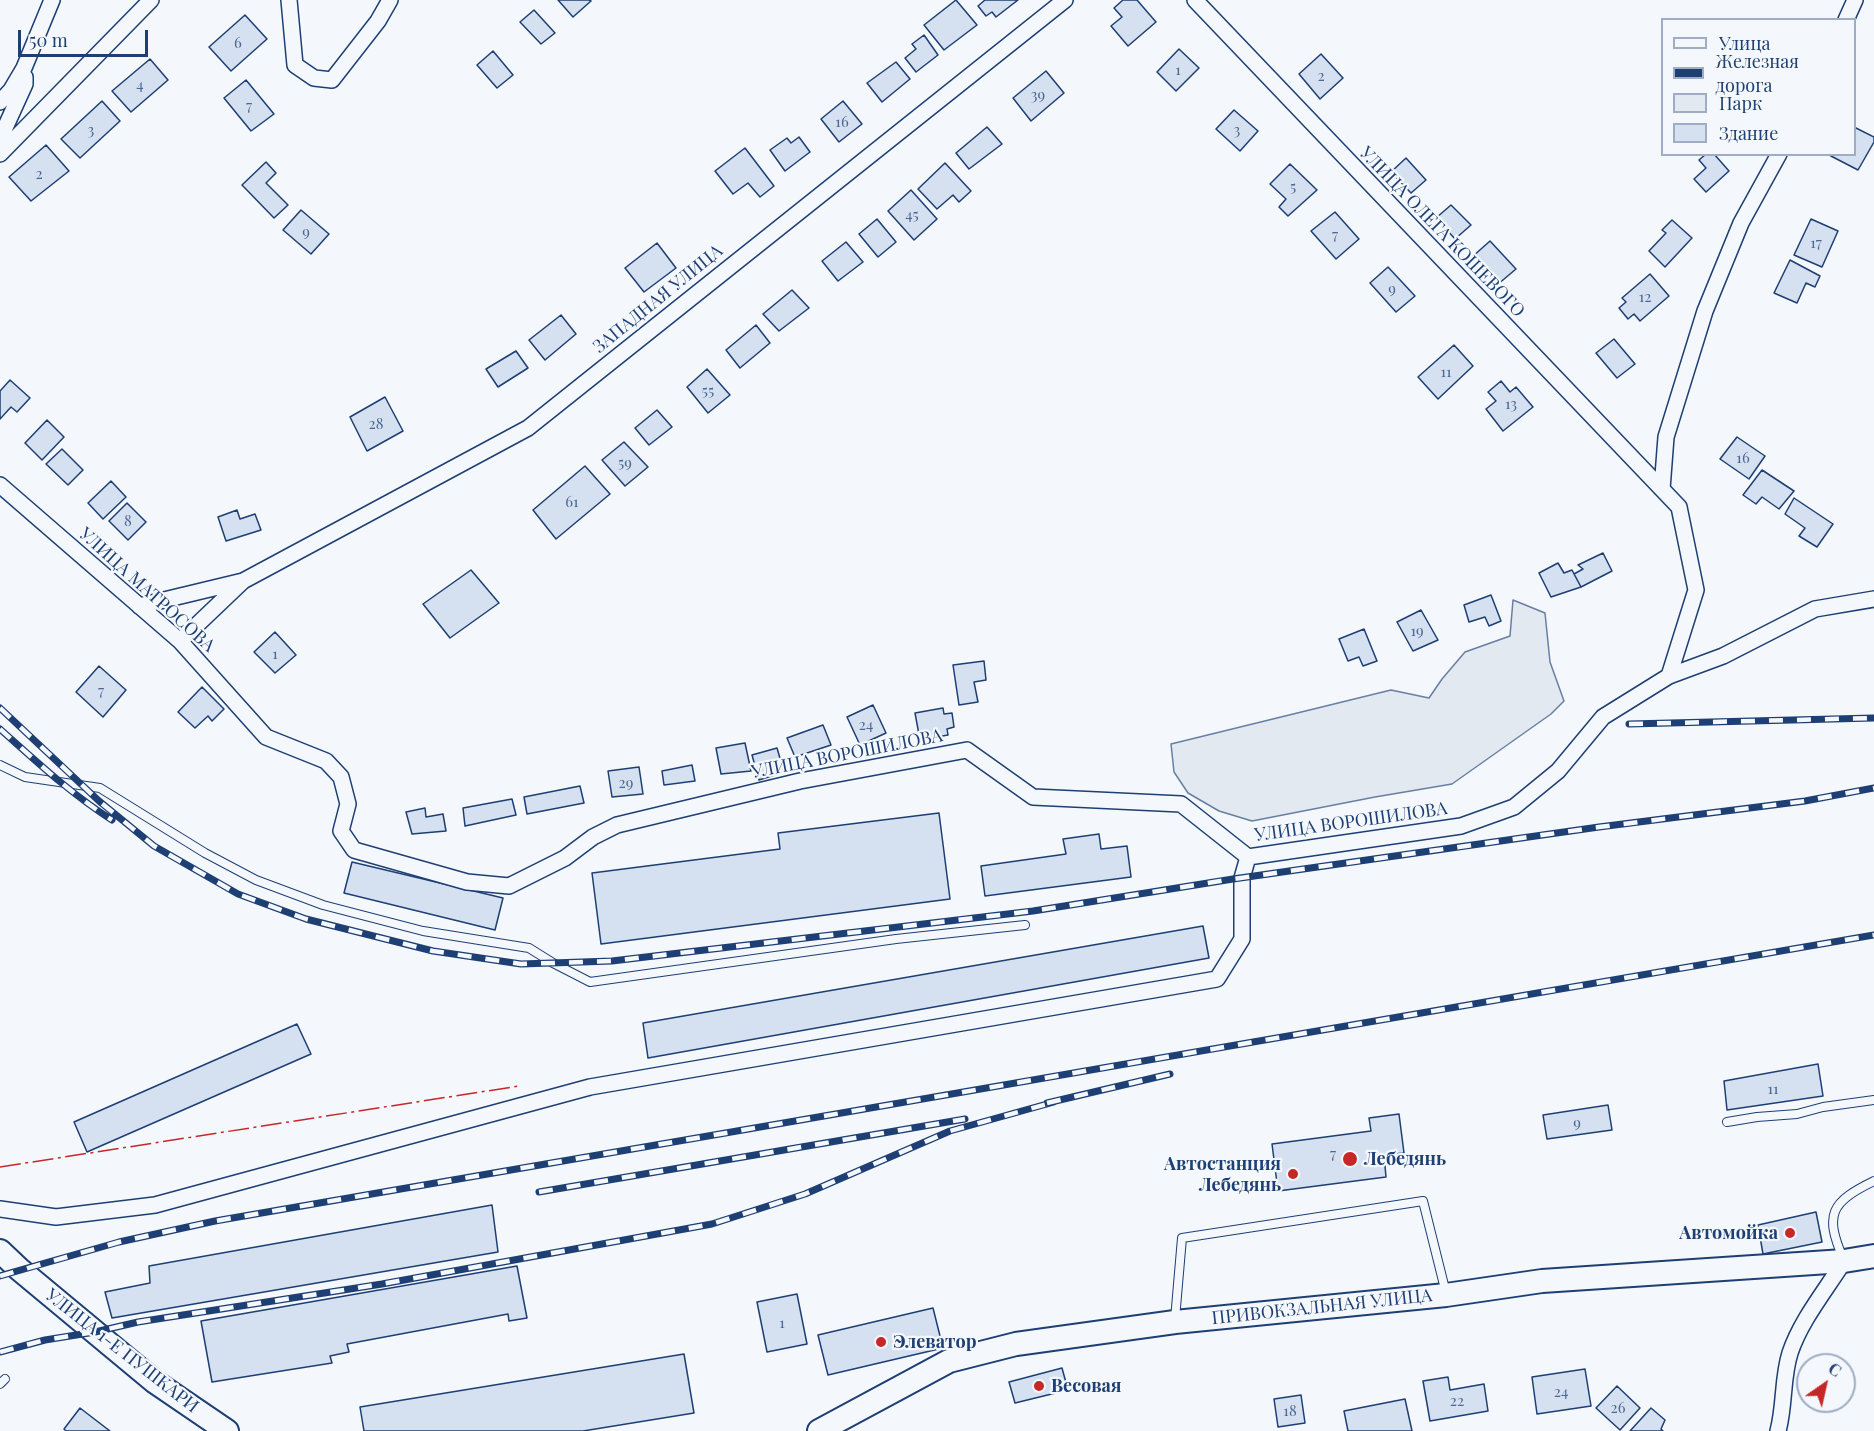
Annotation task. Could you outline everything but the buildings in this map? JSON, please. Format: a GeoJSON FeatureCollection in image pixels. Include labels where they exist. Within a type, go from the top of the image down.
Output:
{"type":"FeatureCollection","features":[{"type":"Feature","properties":{"kind":"main road","name":"УЛИЦА 1-Е ПУШКАРИ"},"geometry":{"type":"LineString","coordinates":[[0,1251],[156,1382],[227,1431]]}},
{"type":"Feature","properties":{"kind":"main road","name":"ПРИВОКЗАЛЬНАЯ УЛИЦА"},"geometry":{"type":"LineString","coordinates":[[819,1431],[949,1361],[1016,1344],[1175,1322],[1446,1295],[1542,1281],[1844,1261],[1874,1256]]}},
{"type":"Feature","properties":{"kind":"street"},"geometry":{"type":"LineString","coordinates":[[0,102],[11,90],[24,68],[52,0]]}},
{"type":"Feature","properties":{"kind":"street"},"geometry":{"type":"LineString","coordinates":[[0,154],[151,0]]}},
{"type":"Feature","properties":{"kind":"street"},"geometry":{"type":"LineString","coordinates":[[289,0],[295,65],[314,78],[332,80],[378,21],[390,0]]}},
{"type":"Feature","properties":{"kind":"street","name":"ЗАПАДНАЯ УЛИЦА"},"geometry":{"type":"LineString","coordinates":[[243,581],[528,428],[1065,0]]}},
{"type":"Feature","properties":{"kind":"street","name":"УЛИЦА ОЛЕГА КОШЕВОГО"},"geometry":{"type":"LineString","coordinates":[[1195,0],[1679,507],[1696,590],[1669,676]]}},
{"type":"Feature","properties":{"kind":"street"},"geometry":{"type":"LineString","coordinates":[[1847,18],[1855,0]]}},
{"type":"Feature","properties":{"kind":"street"},"geometry":{"type":"LineString","coordinates":[[0,139],[26,84],[24,68]]}},
{"type":"Feature","properties":{"kind":"street"},"geometry":{"type":"LineString","coordinates":[[1662,489],[1666,437],[1705,311],[1740,223],[1778,156]]}},
{"type":"Feature","properties":{"kind":"street","name":"УЛИЦА МАТРОСОВА"},"geometry":{"type":"LineString","coordinates":[[0,485],[180,641],[266,737],[326,760]]}},
{"type":"Feature","properties":{"kind":"street"},"geometry":{"type":"LineString","coordinates":[[139,606],[243,581]]}},
{"type":"Feature","properties":{"kind":"street"},"geometry":{"type":"LineString","coordinates":[[180,641],[243,581]]}},
{"type":"Feature","properties":{"kind":"street","name":"УЛИЦА ВОРОШИЛОВА"},"geometry":{"type":"LineString","coordinates":[[326,760],[341,777],[348,804],[341,831],[354,850],[467,882],[509,886],[565,858],[593,837],[616,825],[801,781],[967,750],[1033,796],[1181,804],[1248,857],[1461,826],[1514,807],[1558,771],[1603,717],[1669,676],[1723,656],[1815,609],[1874,599]]}},
{"type":"Feature","properties":{"kind":"street"},"geometry":{"type":"LineString","coordinates":[[0,1209],[56,1217],[154,1205],[590,1087],[1216,979],[1242,939],[1242,878],[1248,857]]}},
{"type":"Feature","properties":{"kind":"street"},"geometry":{"type":"LineString","coordinates":[[1778,1431],[1790,1353],[1802,1328],[1844,1261]]}},
{"type":"Feature","properties":{"kind":"lane"},"geometry":{"type":"LineString","coordinates":[[0,765],[25,777],[100,788],[205,854],[256,880],[323,905],[423,931],[529,948],[590,982],[896,939],[1025,925]]}},
{"type":"Feature","properties":{"kind":"lane"},"geometry":{"type":"LineString","coordinates":[[1727,1122],[1797,1114],[1823,1107],[1874,1100]]}},
{"type":"Feature","properties":{"kind":"lane"},"geometry":{"type":"LineString","coordinates":[[1844,1261],[1831,1224],[1833,1214],[1848,1195],[1874,1181]]}},
{"type":"Feature","properties":{"kind":"lane"},"geometry":{"type":"LineString","coordinates":[[1175,1322],[1182,1238],[1423,1201],[1446,1295]]}},
{"type":"Feature","properties":{"kind":"green space"},"geometry":{"type":"Polygon","coordinates":[[[1513,600],[1545,613],[1550,662],[1564,701],[1551,714],[1452,784],[1252,821],[1219,811],[1188,793],[1174,772],[1171,744],[1391,690],[1429,698],[1465,652],[1510,636],[1513,600]]]}},
{"type":"Feature","properties":{"kind":"railway"},"geometry":{"type":"LineString","coordinates":[[0,708],[99,801],[154,846],[238,894],[306,919],[433,951],[521,964],[612,961],[1033,911],[1233,879],[1599,827],[1805,801],[1874,788]]}},
{"type":"Feature","properties":{"kind":"railway"},"geometry":{"type":"LineString","coordinates":[[1629,724],[1874,718]]}},
{"type":"Feature","properties":{"kind":"railway"},"geometry":{"type":"LineString","coordinates":[[0,729],[68,788],[112,820]]}},
{"type":"Feature","properties":{"kind":"railway"},"geometry":{"type":"LineString","coordinates":[[0,1276],[119,1242],[215,1221],[1874,935]]}},
{"type":"Feature","properties":{"kind":"railway"},"geometry":{"type":"LineString","coordinates":[[1047,1103],[1170,1074]]}},
{"type":"Feature","properties":{"kind":"railway"},"geometry":{"type":"LineString","coordinates":[[0,1352],[45,1340],[138,1322],[382,1284],[712,1224],[805,1194],[950,1131],[1054,1102]]}},
{"type":"Feature","properties":{"kind":"railway"},"geometry":{"type":"LineString","coordinates":[[539,1192],[965,1119]]}},
{"type":"Feature","properties":{"kind":"power"},"geometry":{"type":"LineString","coordinates":[[0,1167],[519,1086]]}},
{"type":"Feature","properties":{"kind":"place","name":"Лебедянь"},"geometry":{"type":"Point","coordinates":[1350,1159]}},
{"type":"Feature","properties":{"kind":"place","name":"Автостанция Лебедянь"},"geometry":{"type":"Point","coordinates":[1293,1174]}},
{"type":"Feature","properties":{"kind":"place","name":"Автомойка"},"geometry":{"type":"Point","coordinates":[1790,1233]}},
{"type":"Feature","properties":{"kind":"place","name":"Элеватор"},"geometry":{"type":"Point","coordinates":[881,1342]}},
{"type":"Feature","properties":{"kind":"place","name":"Весовая"},"geometry":{"type":"Point","coordinates":[1039,1386]}}]}
